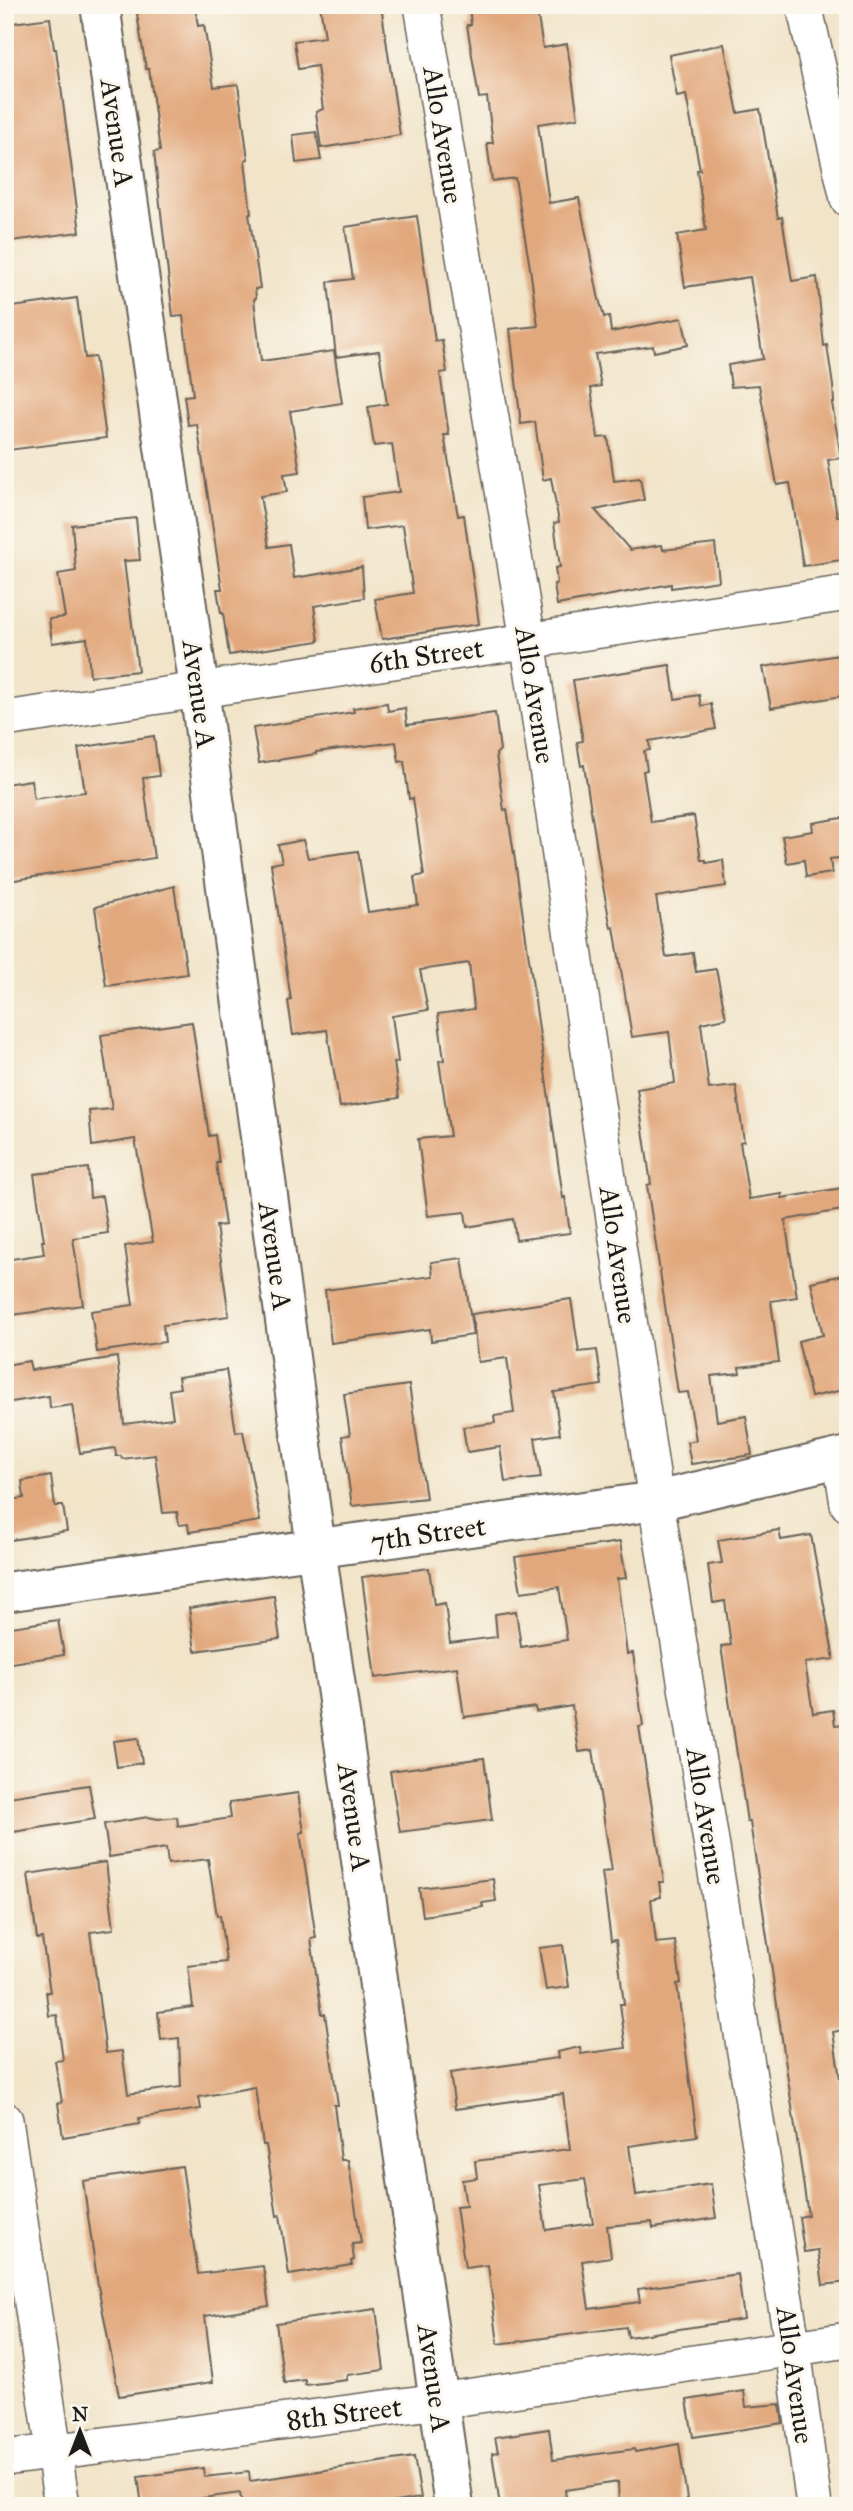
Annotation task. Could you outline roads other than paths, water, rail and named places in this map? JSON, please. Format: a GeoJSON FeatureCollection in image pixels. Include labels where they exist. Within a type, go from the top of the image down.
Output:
{"type":"FeatureCollection","features":[{"type":"Feature","properties":{"kind":"street","name":"Avenue A"},"geometry":{"type":"LineString","coordinates":[[100,5],[199,689],[316,1548],[454,2506]]}},
{"type":"Feature","properties":{"kind":"street","name":"Allo Avenue"},"geometry":{"type":"LineString","coordinates":[[422,5],[528,640],[656,1501],[793,2349],[814,2506]]}},
{"type":"Feature","properties":{"kind":"street"},"geometry":{"type":"LineString","coordinates":[[804,5],[848,199]]}},
{"type":"Feature","properties":{"kind":"street","name":"6th Street"},"geometry":{"type":"LineString","coordinates":[[5,719],[848,593]]}},
{"type":"Feature","properties":{"kind":"street"},"geometry":{"type":"LineString","coordinates":[[844,1458],[848,1504]]}},
{"type":"Feature","properties":{"kind":"street","name":"7th Street"},"geometry":{"type":"LineString","coordinates":[[5,1592],[656,1501],[844,1458]]}},
{"type":"Feature","properties":{"kind":"street"},"geometry":{"type":"LineString","coordinates":[[5,2120],[62,2506]]}},
{"type":"Feature","properties":{"kind":"street","name":"8th Street"},"geometry":{"type":"LineString","coordinates":[[5,2458],[439,2402],[848,2340]]}}]}
